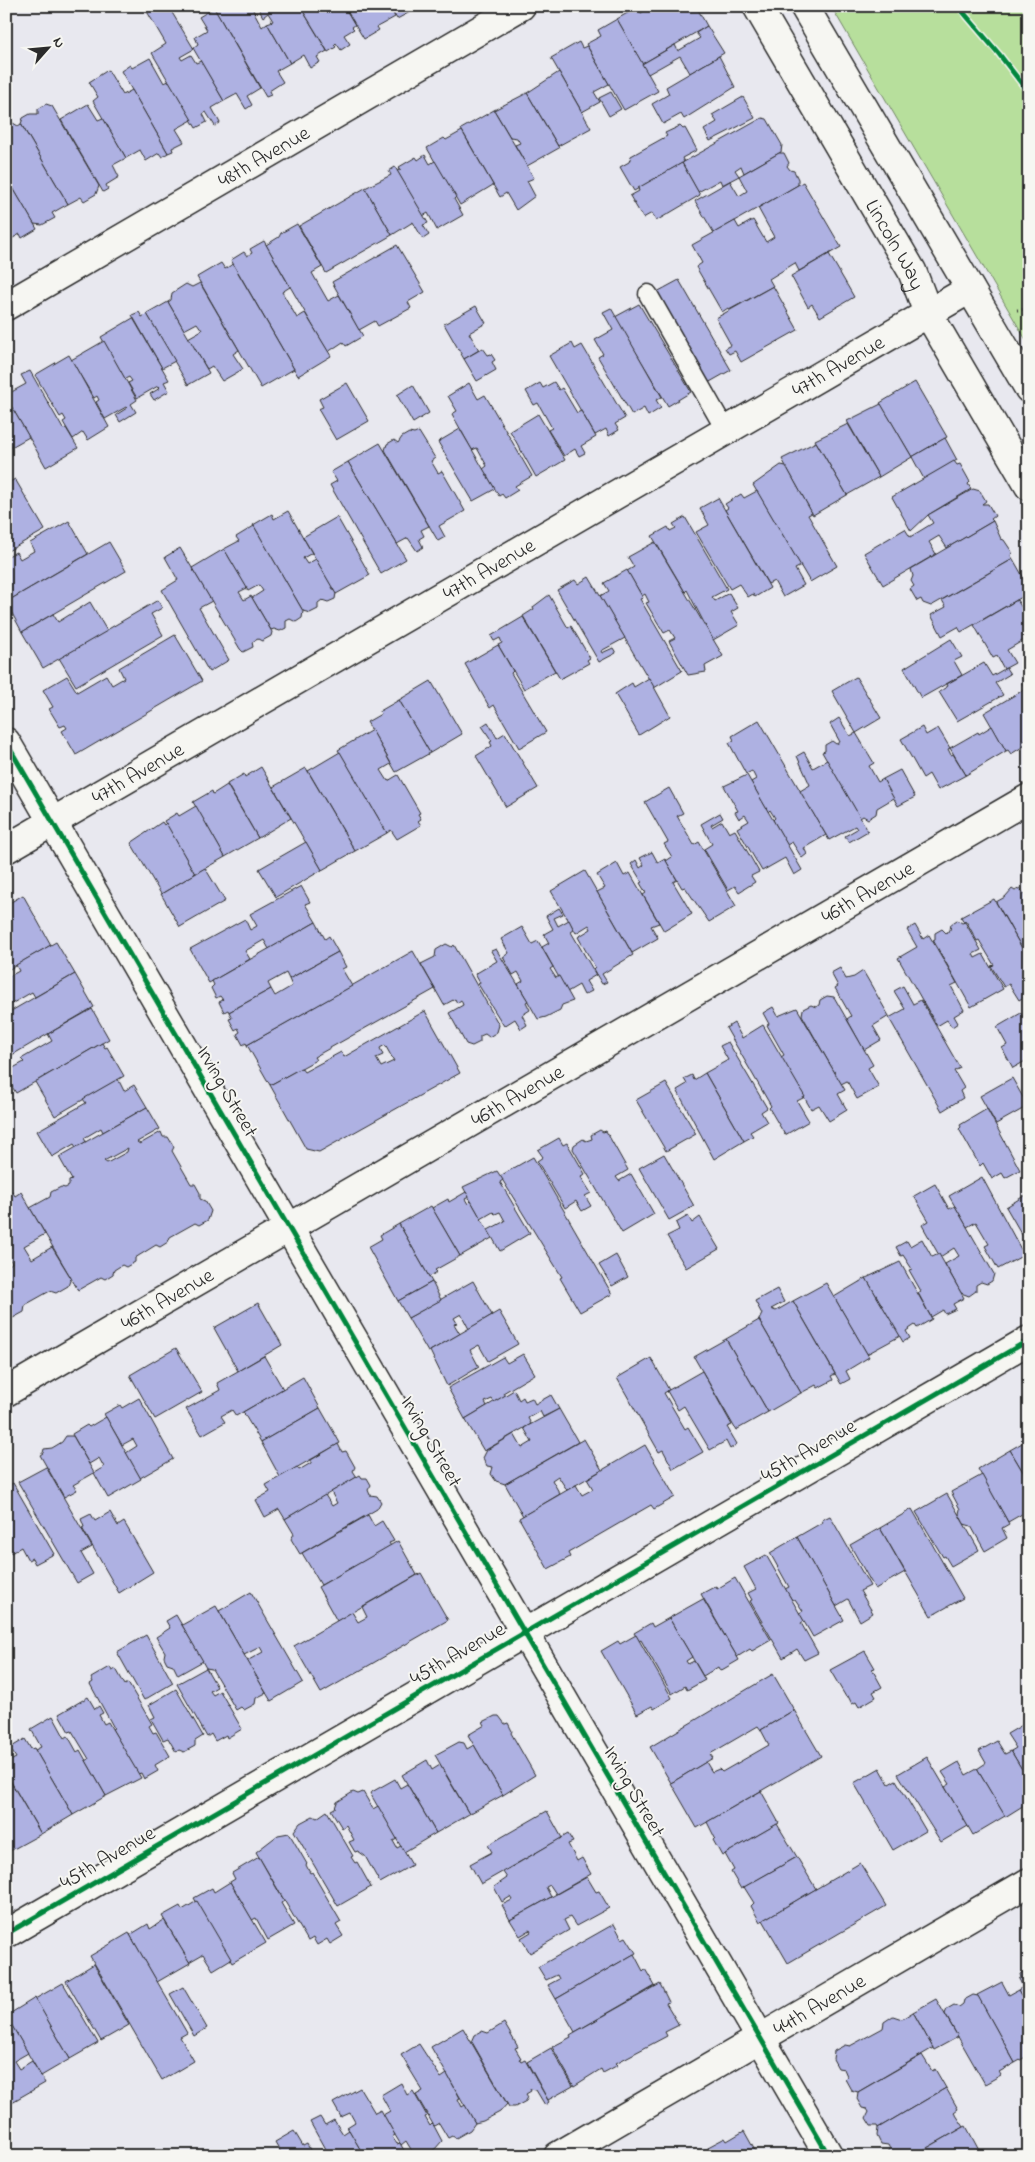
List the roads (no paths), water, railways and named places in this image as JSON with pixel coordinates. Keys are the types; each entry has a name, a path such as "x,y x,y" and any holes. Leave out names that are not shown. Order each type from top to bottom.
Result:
{"street":[{"name":"48th Avenue","path":"6,306 521,6"},
{"name":"Lincoln Way","path":"757,6 912,271 928,313 1029,486"},
{"name":"Lincoln Way","path":"804,6 1029,390"},
{"name":"47th Avenue","path":"6,849 970,289"},
{"name":"Irving Street","path":"6,742 829,2156"},
{"name":"46th Avenue","path":"6,1392 1029,798"},
{"name":"45th Avenue","path":"6,1934 1029,1340"},
{"name":"44th Avenue","path":"558,2156 1029,1882"}],"lane":[{"path":"648,294 726,431"}]}
